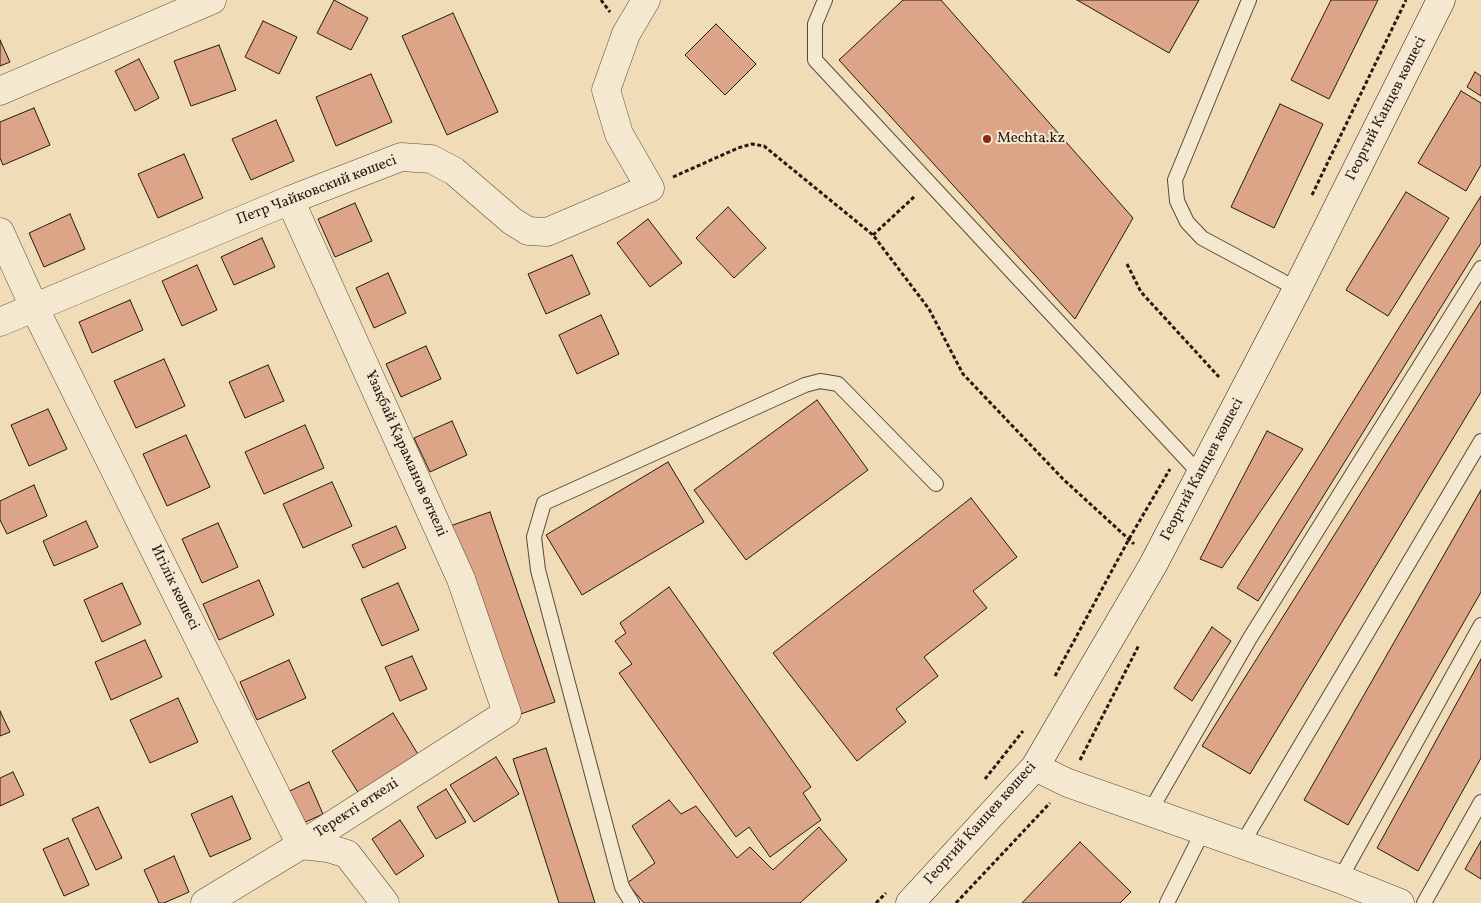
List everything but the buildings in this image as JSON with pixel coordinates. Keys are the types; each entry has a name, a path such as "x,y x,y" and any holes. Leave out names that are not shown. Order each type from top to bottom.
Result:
{"street":[{"path":"0,91 212,0"},
{"path":"646,0 626,34 606,90 619,134 650,188"},
{"name":"Георгий Канцев көшесі","path":"899,896 1035,767 1153,565 1201,475 1297,289 1441,0"},
{"name":"Петр Чайковский көшесі","path":"0,322 290,200 402,157 431,160 454,171 512,221 528,231 547,232 650,188"},
{"name":"Ұзақбай Қараманов өткелі","path":"290,200 461,578 507,713"},
{"name":"Игілік көшесі","path":"0,232 34,307 300,845"},
{"name":"Теректі өткелі","path":"205,903 507,713"},
{"path":"1035,767 1068,784 1340,879 1400,903"},
{"path":"300,845 328,848 347,854 385,903"}],"lane":[{"path":"825,0 815,24 815,60 1201,475"},
{"path":"1250,0 1175,180 1177,202 1187,222 1202,238 1297,289"},
{"path":"1149,813 1250,638 1481,268"},
{"path":"632,903 622,887 538,570 534,537 544,503 805,385 820,381 838,384 936,484"},
{"path":"1242,844 1481,441"},
{"path":"1340,879 1481,625"},
{"path":"1424,903 1481,802"},
{"path":"1167,903 1203,831"}],"path":[{"path":"1311,196 1406,0"},
{"path":"650,188 738,148 752,144 764,146 872,234 929,309 963,374 1063,479 1129,539 1153,565"},
{"path":"872,234 929,184"},
{"path":"1127,264 1140,292 1219,377"},
{"path":"1215,386 1224,369"},
{"path":"1054,678 1129,539 1180,452"},
{"path":"982,783 1024,730"},
{"path":"876,903 899,896"}],"place":[{"name":"Mechta.kz","path":"987,139"}]}
